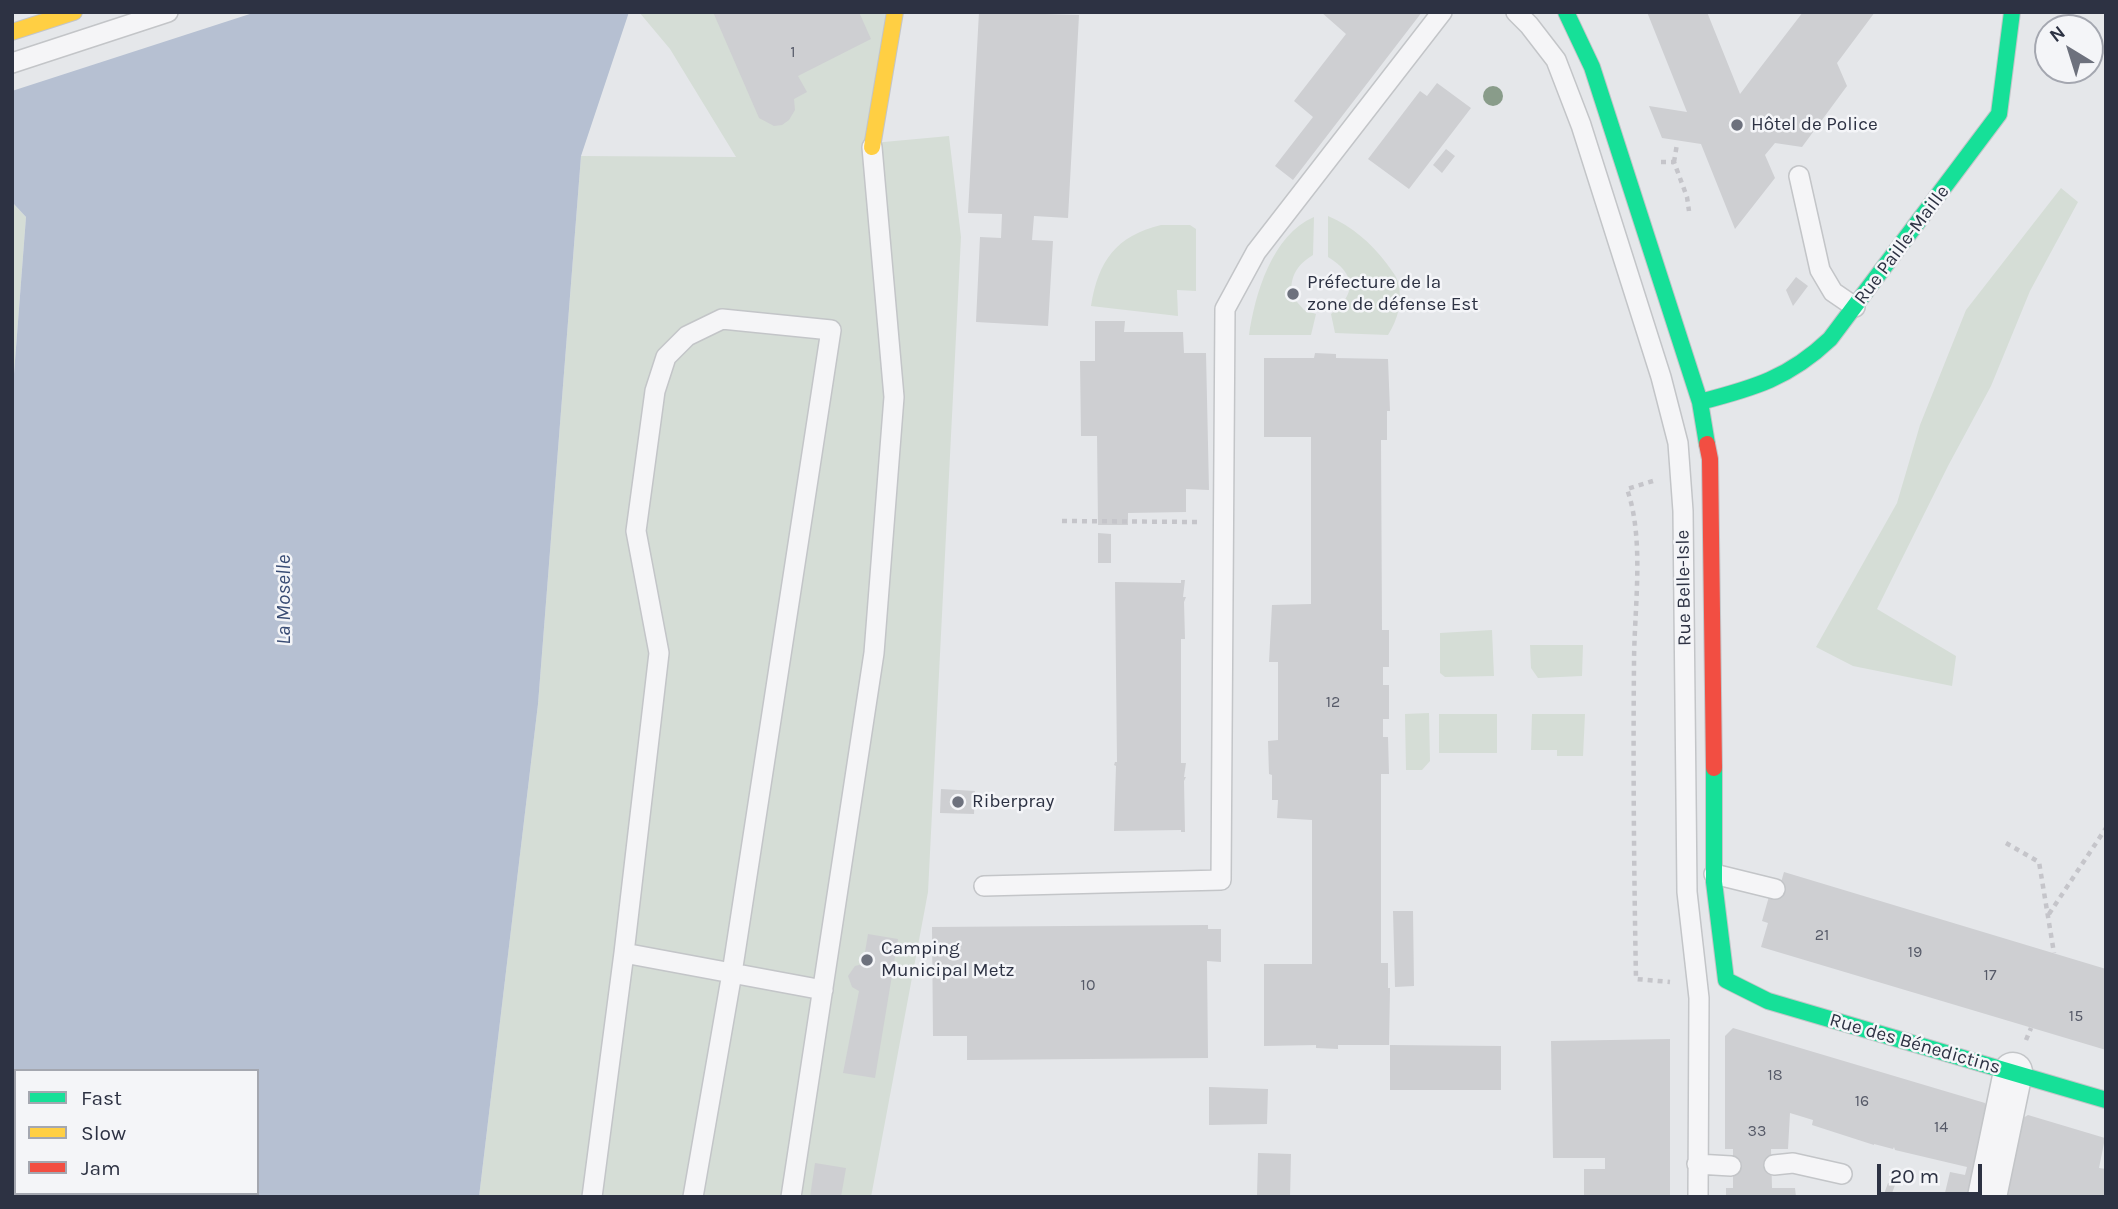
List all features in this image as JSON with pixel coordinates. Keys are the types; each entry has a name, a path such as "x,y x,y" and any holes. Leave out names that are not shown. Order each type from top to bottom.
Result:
{"street":[{"path":"12,32 74,12"},
{"path":"872,147 895,12"},
{"name":"Rue Belle-Isle","path":"1566,12 1592,67 1700,402 1710,459 1714,874 1726,980"},
{"name":"Rue Paille-Maille","path":"1700,402 1755,388 1808,360 1830,339 1999,114 2012,12"},
{"name":"Rue des Bénedictins","path":"1726,980 1768,1001 2106,1100"},
{"path":"1987,1197 2012,1072"}],"lane":[{"path":"12,63 168,12"},
{"path":"984,886 1221,880 1225,309 1256,253 1442,12"},
{"name":"Rue Belle-Isle","path":"1516,12 1530,25 1556,60 1581,125 1672,415 1678,443 1683,511 1687,892 1699,998 1698,1197"},
{"path":"791,1197 874,653 894,397 872,147"},
{"path":"1799,176 1820,270 1833,292 1855,307"},
{"path":"592,1197 659,653 636,531 655,391 666,357 687,336 722,319 831,330 732,973 693,1197"},
{"path":"1672,415 1700,402"},
{"path":"1714,874 1775,889"},
{"path":"624,953 823,990"},
{"path":"1774,1165 1793,1163 1842,1174"},
{"path":"1697,1164 1731,1166"}],"path":[{"path":"1677,144 1674,162 1687,197 1689,211"},
{"path":"1648,162 1674,162"},
{"path":"1653,481 1628,489 1634,509 1636,553 1633,717 1636,979 1676,982"},
{"path":"1062,522 1222,522"},
{"path":"2049,914 2106,828"},
{"path":"2006,843 2039,862 2054,953"}],"shaded area":[{"path":"639,12 895,12 873,143 949,136 961,237 928,892 871,1197 479,1197 538,704 581,156 736,157 670,49"},
{"path":"2061,188 2078,202 2030,291 1991,386 1877,609 1956,656 1952,686 1853,666 1816,647 1897,503 1920,425 1966,310"},
{"path":"12,202 26,217 12,400"},
{"path":"1328,216 1353,230 1367,242 1396,277 1400,303 1388,335 1335,333 1331,314 1345,299 1350,284 1344,270 1328,257"},
{"path":"1314,217 1313,255 1302,263 1296,272 1291,295 1304,310 1316,314 1311,335 1249,335 1261,284 1268,267 1287,237"},
{"path":"1161,225 1190,225 1196,229 1196,291 1177,290 1178,316 1091,306 1104,263 1112,253 1132,236"},
{"path":"1492,630 1494,676 1445,677 1440,673 1440,633"},
{"path":"1530,645 1583,645 1582,676 1538,678 1531,668"},
{"path":"1429,713 1430,761 1422,770 1406,770 1405,714"},
{"path":"1439,714 1497,714 1497,753 1439,753"},
{"path":"1532,714 1585,714 1583,756 1557,756 1557,750 1531,750"}],"water":[{"name":"La Moselle","path":"12,12 629,12 581,156 538,704 479,1197 12,1197 12,400 26,217 12,202"}],"pier":[{"path":"12,12 256,12 12,91"}],"building":[{"path":"713,12 859,12 871,39 798,76 807,92 794,99 795,110 789,120 774,126 759,118"},
{"path":"979,12 1079,15 1068,218 1034,216 1032,240 1053,241 1048,326 976,322 980,237 1001,238 1002,214 968,213"},
{"path":"1321,12 1422,12 1293,180 1275,166 1313,117 1294,101 1346,34"},
{"name":"Hôtel de Police","path":"1647,12 1707,12 1740,94 1803,12 1875,12 1837,63 1847,86 1802,147 1775,143 1765,155 1775,178 1735,229 1701,144 1662,138 1649,106 1687,112"},
{"path":"1437,83 1471,108 1409,189 1368,159 1420,91 1427,96"},
{"path":"1446,149 1455,156 1442,173 1433,165"},
{"path":"1796,277 1808,286 1793,306 1786,290"},
{"path":"1095,321 1125,321 1124,332 1183,332 1184,353 1206,353 1209,490 1186,489 1186,512 1128,513 1128,525 1098,525 1097,436 1081,436 1080,361 1095,361"},
{"path":"1315,353 1336,354 1336,358 1388,359 1390,411 1387,411 1387,440 1381,440 1382,630 1389,630 1389,667 1383,667 1383,685 1389,685 1389,719 1383,719 1383,737 1388,737 1389,774 1381,774 1381,963 1388,963 1389,1045 1338,1045 1338,1049 1316,1048 1316,1045 1264,1046 1264,964 1312,964 1312,820 1277,818 1278,800 1272,800 1268,741 1278,740 1278,662 1269,662 1272,605 1311,604 1311,437 1264,437 1264,358 1314,358"},
{"path":"1098,533 1111,534 1111,563 1098,563"},
{"path":"1181,580 1185,580 1183,597 1186,597 1185,639 1181,639 1181,763 1186,763 1185,832 1114,831 1114,765 1117,762 1115,582 1181,583"},
{"name":"Riberpray","path":"941,789 975,791 974,814 940,813"},
{"path":"1784,872 2106,969 2106,1050 1761,947 1768,923 1762,921 1770,893 1777,896"},
{"path":"1393,911 1413,911 1414,986 1395,987"},
{"path":"1208,925 1208,929 1221,929 1221,962 1207,961 1208,1058 967,1060 967,1036 933,1036 932,927"},
{"path":"868,934 898,939 875,1078 843,1073 859,991 852,987 848,976 855,966 863,964"},
{"path":"1733,1028 1985,1103 1987,1107 1967,1197 1944,1197 1950,1172 1965,1175 1967,1167 1895,1150 1894,1147 1874,1145 1812,1125 1813,1120 1790,1113 1788,1149 1771,1149 1772,1188 1795,1188 1796,1197 1726,1197 1726,1188 1733,1188 1733,1149 1725,1149 1725,1036"},
{"path":"1670,1039 1670,1197 1584,1197 1584,1169 1605,1169 1605,1158 1553,1158 1551,1041"},
{"path":"1390,1045 1501,1046 1501,1090 1390,1090"},
{"path":"1209,1087 1268,1089 1267,1124 1209,1125"},
{"path":"2028,1115 2105,1138 2099,1168 2106,1169 2106,1197 2007,1197 2023,1118"},
{"path":"1258,1153 1291,1154 1290,1197 1257,1197"},
{"path":"815,1163 846,1168 841,1197 810,1197"},
{"path":"1888,1183 1895,1185 1891,1196 1884,1194"}],"traffic: fast":[{"path":"1566,12 1592,67 1700,402 1707,444"},
{"path":"1700,402 1770,380 1800,363 1830,339 1999,114 2012,12"},
{"path":"1714,768 1714,882 1726,980 1768,1001 2106,1100"}],"traffic: slow":[{"path":"12,32 74,12"},
{"path":"872,147 895,12"}],"traffic: jam":[{"path":"1707,444 1710,459 1714,768"}],"place":[{"name":"Hôtel de Police","path":"1737,125"},
{"name":"Préfecture de la zone de défense Est","path":"1293,294"},
{"name":"Riberpray","path":"958,802"},
{"name":"Camping Municipal Metz","path":"867,960"}]}
